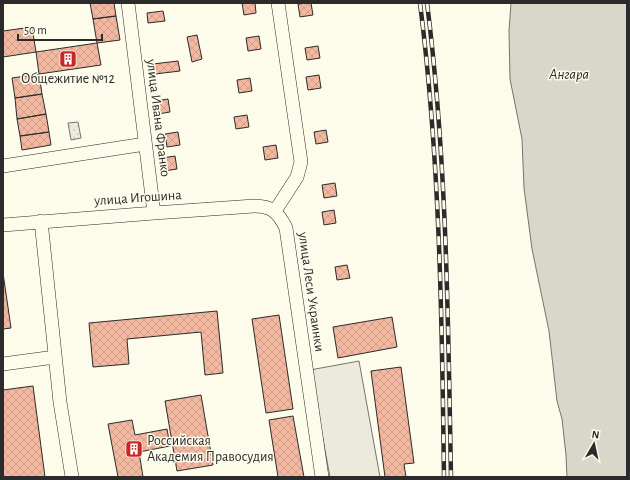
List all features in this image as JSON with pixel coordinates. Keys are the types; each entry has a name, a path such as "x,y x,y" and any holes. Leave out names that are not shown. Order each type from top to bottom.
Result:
{"street":[{"name":"улица Ивана Франко","path":"128,3 154,212"},
{"path":"275,211 297,177 301,162 278,3"},
{"path":"3,166 145,144"},
{"name":"улица Игошина","path":"3,225 154,212 265,206 275,211"},
{"name":"улица Леси Украинки","path":"275,211 281,218 286,228 322,477"},
{"path":"41,221 60,402 72,477"},
{"path":"3,364 55,357"}],"shaded area":[{"path":"78,122 81,138 71,140 68,123"},
{"path":"359,361 380,477 330,477 310,370"}],"water":[{"name":"Ангара","path":"511,3 627,3 627,477 567,477 562,419 557,401 549,331 532,249 524,188 522,139 510,79 509,31"}],"building":[{"path":"90,3 114,3 116,16 93,19"},
{"path":"242,3 255,3 256,13 244,15"},
{"path":"311,3 313,15 300,17 298,4"},
{"path":"163,11 165,21 148,23 147,13"},
{"name":"Общежитие №12","path":"116,16 120,40 97,43 93,19"},
{"name":"Общежитие №12","path":"32,27 36,52 3,57 3,31"},
{"path":"197,35 202,59 192,62 187,37"},
{"path":"259,36 261,49 248,51 246,38"},
{"name":"Общежитие №12","path":"97,43 101,65 39,74 36,52"},
{"path":"318,46 320,58 307,60 305,48"},
{"path":"178,61 180,71 155,74 153,64"},
{"name":"Общежитие №12","path":"39,74 42,94 15,98 12,78"},
{"path":"319,75 321,88 308,90 306,77"},
{"path":"250,78 252,91 239,93 237,80"},
{"name":"Общежитие №12","path":"42,94 46,114 17,119 15,98"},
{"path":"168,99 170,112 158,114 156,101"},
{"name":"Общежитие №12","path":"46,114 49,132 20,136 17,119"},
{"path":"247,115 249,127 236,129 234,117"},
{"path":"326,130 328,142 316,144 314,132"},
{"path":"49,132 51,145 22,150 20,136"},
{"path":"178,132 180,145 167,147 165,134"},
{"path":"276,145 278,158 265,160 263,147"},
{"path":"175,156 177,169 164,171 162,158"},
{"path":"335,183 337,196 324,198 322,185"},
{"path":"334,210 336,223 324,225 322,212"},
{"path":"347,265 350,278 337,280 335,267"},
{"path":"3,273 11,328 3,329"},
{"path":"217,311 223,373 205,375 201,332 127,339 129,364 93,367 89,323"},
{"path":"279,315 293,409 266,413 252,319"},
{"path":"392,317 397,347 338,358 333,327"},
{"path":"401,367 414,463 404,464 406,477 385,477 371,371"},
{"path":"33,386 45,477 3,477 3,390"},
{"path":"201,395 213,465 177,471 165,401"},
{"path":"293,416 304,477 278,477 269,420"},
{"name":"Российская Академия Правосудия","path":"132,420 135,435 167,429 170,446 139,452 143,477 118,477 108,424"}],"railway":[{"path":"420,3 427,62 436,180 441,299 444,477"},
{"path":"427,3 434,62 443,180 451,477"}],"place":[{"name":"Общежитие №12","path":"68,59"},
{"name":"Российская Академия Правосудия","path":"134,449"}]}
